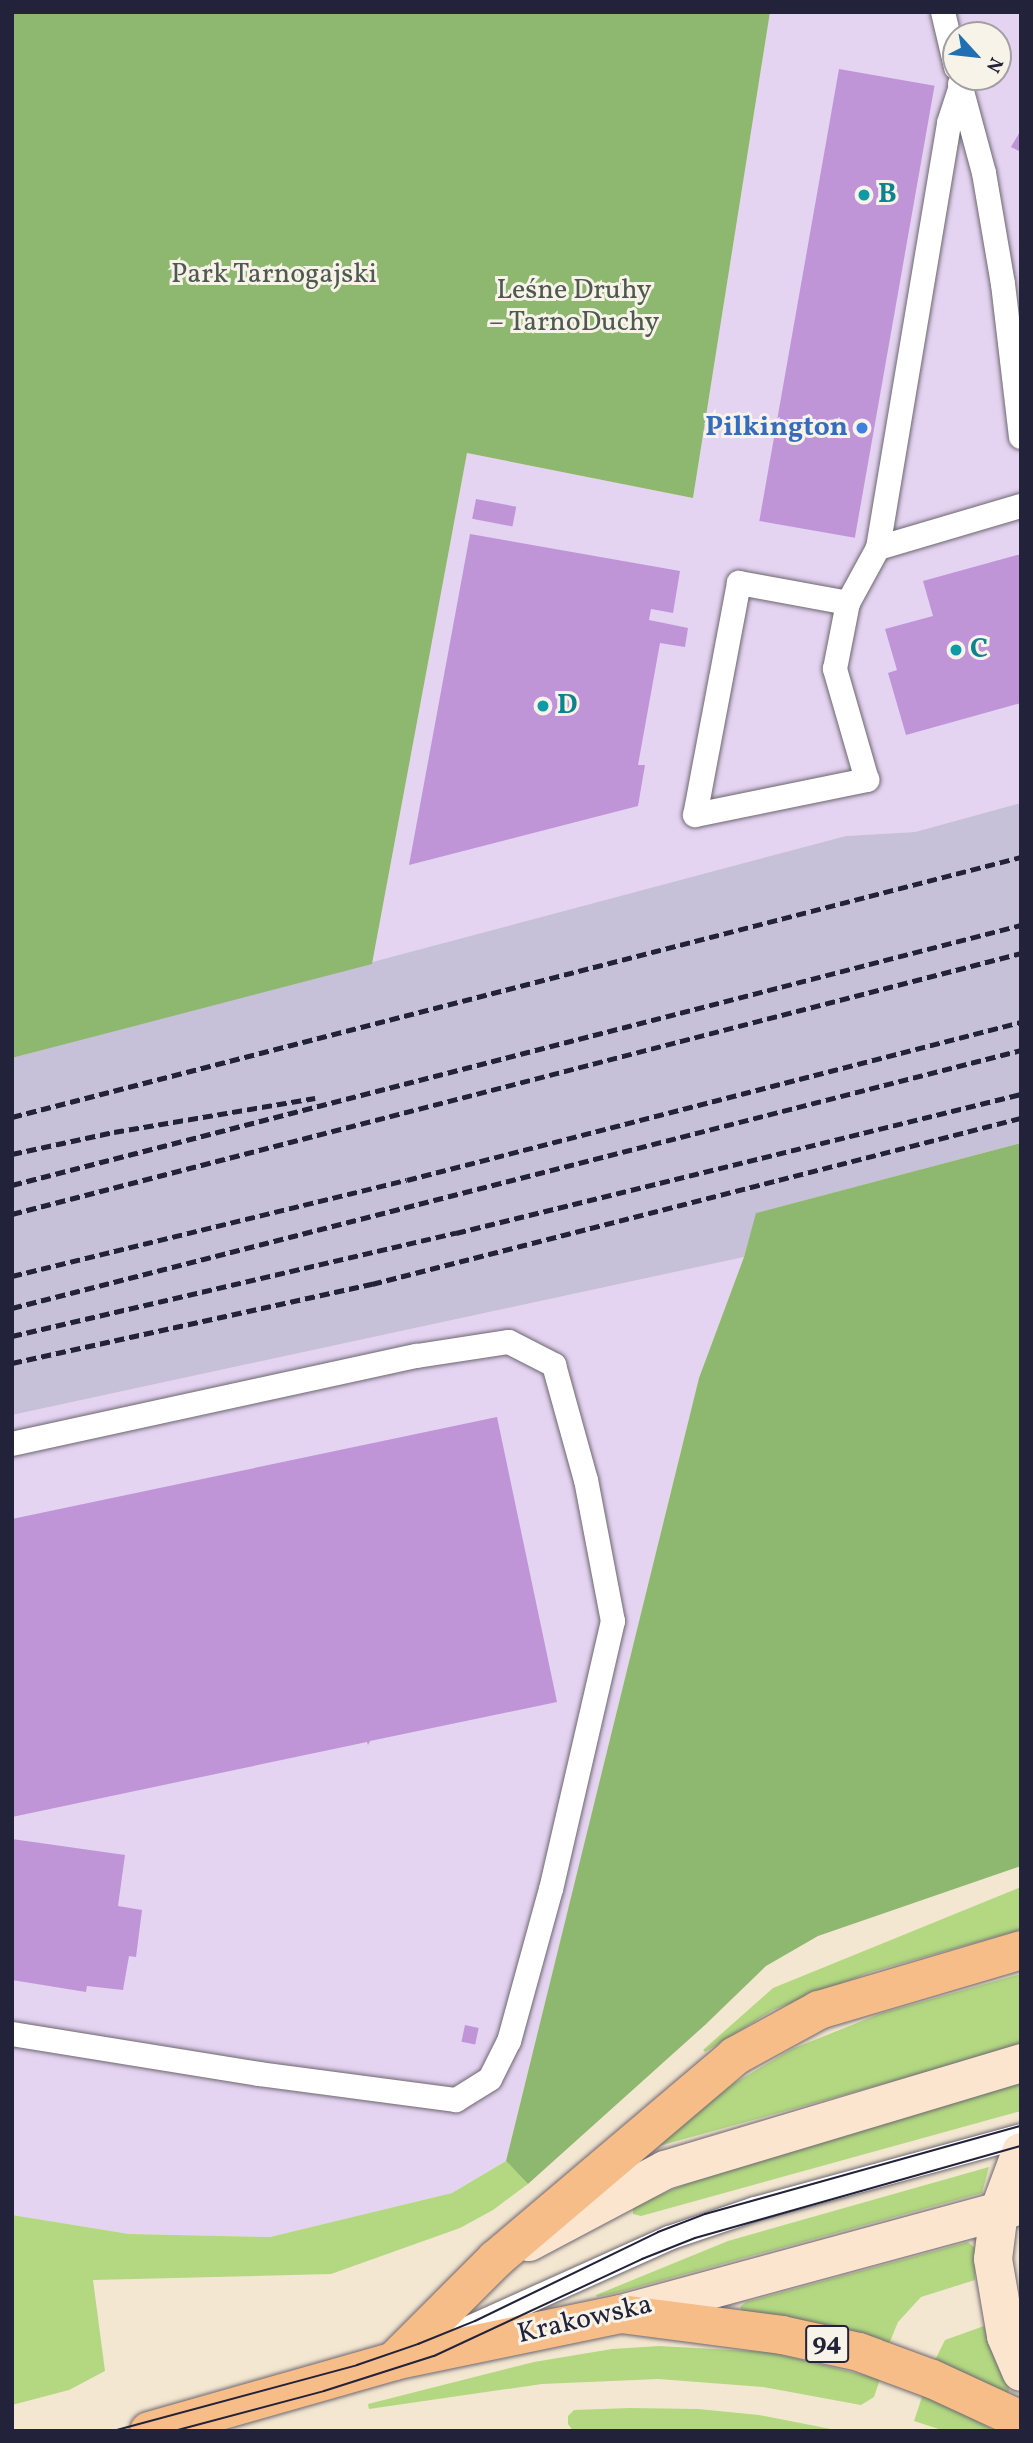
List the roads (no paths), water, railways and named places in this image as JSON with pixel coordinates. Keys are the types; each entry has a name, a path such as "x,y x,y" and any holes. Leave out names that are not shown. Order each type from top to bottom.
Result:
{"main road":[{"name":"94","path":"394,2361 496,2259 735,2056 819,2010 1021,1950"},
{"path":"496,2259 665,2170 1021,2063"},
{"path":"1021,2152 1010,2208 993,2259 1006,2336 1021,2372"},
{"name":"Krakowska","path":"149,2431 394,2361 621,2314 1010,2208"},
{"name":"94","path":"621,2314 782,2335 859,2352 932,2378 1021,2420"}],"lane":[{"path":"848,603 739,583 695,815 867,780 835,669 848,603 878,548 955,91"},
{"path":"962,91 984,173 1003,284 1021,437"},
{"path":"878,548 1021,506"},
{"path":"12,1444 417,1356 509,1342 554,1365 586,1480 613,1621 551,1889 509,2041 490,2079 456,2100 259,2074 12,2034"},
{"path":"394,2361 669,2238 755,2208 1021,2136"}],"tram line":[{"path":"113,2431 357,2365 418,2344 475,2321 658,2232 705,2214 1021,2126"},
{"path":"174,2431 324,2391 434,2356 642,2259 695,2238 1021,2146"}],"railway":[{"path":"12,1117 1021,857"},
{"path":"12,1185 1021,925"},
{"path":"12,1214 1021,953"},
{"path":"12,1276 407,1180 1021,1022"},
{"path":"12,1308 1021,1050"},
{"path":"12,1336 456,1233 1021,1094"},
{"path":"12,1154 114,1132 315,1098"},
{"path":"12,1363 372,1284 1021,1118"}],"place":[{"name":"B","path":"864,195"},
{"name":"Pilkington","path":"862,428"},
{"name":"C","path":"956,650"},
{"name":"D","path":"543,706"}],"park label":[{"name":"Park Tarnogajski","path":"274,275"},
{"name":"Leśne Druhy – TarnoDuchy","path":"574,307"}]}
